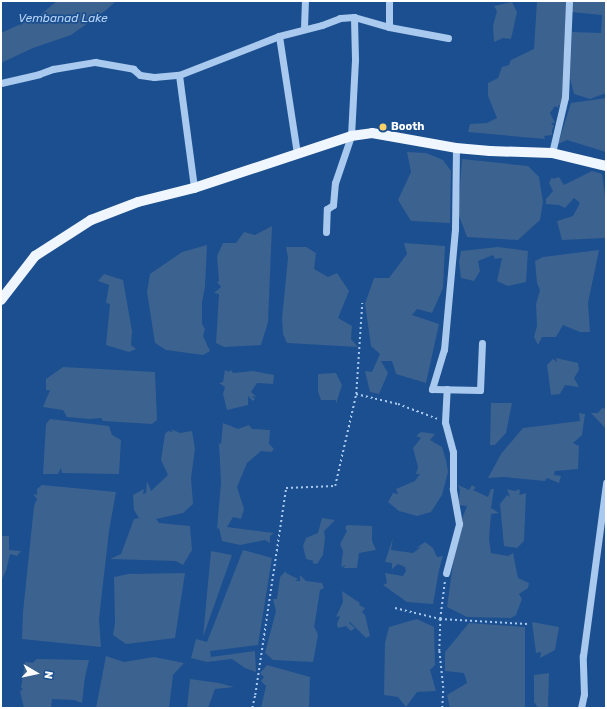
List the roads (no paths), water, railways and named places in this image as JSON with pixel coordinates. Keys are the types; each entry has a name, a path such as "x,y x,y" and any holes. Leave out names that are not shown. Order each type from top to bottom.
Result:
{"main road":[{"path":"1,300 35,256 91,220 138,202 194,188 351,136 372,133 456,148 490,151 552,153 606,166"}],"street":[{"path":"304,28 305,1"},
{"path":"390,1 390,27"},
{"path":"552,153 565,98 569,1"},
{"path":"326,232 327,209 333,204 335,183 351,136 355,60 354,17"},
{"path":"1,83 39,74 53,68 95,62 133,69 140,75 179,75 278,36 304,28 322,25 340,18 354,17 390,27 448,38"},
{"path":"278,36 297,154"},
{"path":"179,75 194,188"},
{"path":"456,148 455,237 444,349 432,390 480,390 482,344"},
{"path":"446,574 459,524 453,489 453,452 445,422 447,389"},
{"path":"581,708 584,694 583,656 606,483"}],"water":[{"name":"Vembanad Lake","path":"57,1 116,1 105,11 71,35 33,48 1,63 1,33 40,15"},
{"path":"537,1 566,1 562,106 558,105 559,108 555,106 550,113 555,123 551,123 554,126 552,135 544,136 545,139 468,132 470,124 487,123 497,118 488,96 488,83 498,78 502,67 509,65 511,60 534,49"},
{"path":"571,1 606,1 606,93 590,99 574,94 570,78 572,32 601,33 602,15 571,12"},
{"path":"512,2 517,12 511,39 503,38 494,42 493,26 497,11 494,6"},
{"path":"606,98 606,152 567,140 558,144 571,103"},
{"path":"407,152 426,153 443,160 451,171 450,223 411,221 398,200 411,172"},
{"path":"462,159 528,166 539,177 543,202 540,220 518,240 467,237 458,213"},
{"path":"592,171 602,174 606,204 606,238 562,240 557,221 573,216 580,203 574,198 565,208 559,205 546,204 546,199 553,191 549,183 552,177 553,179 559,177 564,185"},
{"path":"272,226 268,322 261,345 224,347 216,343 219,294 214,293 221,287 217,282 219,281 217,256 223,243 236,243 244,232 255,235"},
{"path":"404,243 445,246 443,288 432,313 417,309 412,315 439,324 426,383 396,374 392,361 381,361 388,373 379,394 370,392 365,371 372,372 380,354 371,346 365,304 374,278 389,278 407,254"},
{"path":"207,245 205,287 202,302 202,324 205,329 203,336 210,351 203,355 166,350 155,343 147,292 150,274 182,252"},
{"path":"286,247 306,247 316,253 314,269 328,277 337,273 349,291 338,318 352,326 351,339 358,347 287,343 283,334 282,318 288,258"},
{"path":"498,247 528,251 526,282 508,286 497,281 502,258 493,259 495,258 493,255 478,261 480,271 474,281 461,278 459,262 461,251"},
{"path":"599,250 588,303 590,332 580,332 563,325 556,337 542,337 538,345 534,337 537,326 536,304 540,290 537,283 535,261 543,257"},
{"path":"104,274 123,280 132,331 131,345 136,349 129,352 106,345 110,304 106,303 109,285 98,281"},
{"path":"556,358 578,363 579,370 574,378 579,387 565,385 560,394 551,395 547,365 553,359 557,362"},
{"path":"63,367 155,372 157,420 152,424 103,421 101,418 89,419 67,417 63,410 43,407 50,390 46,390 46,379"},
{"path":"225,370 229,372 231,370 233,373 253,371 274,375 273,384 257,383 251,392 257,397 252,396 255,399 253,401 248,396 248,405 227,410 223,394 225,387 219,383 223,382"},
{"path":"336,373 342,385 336,404 336,400 321,400 318,392 318,374"},
{"path":"491,403 512,403 506,433 495,445 490,445"},
{"path":"602,408 606,409 606,429 591,413 598,413"},
{"path":"579,413 585,414 582,435 573,443 579,446 578,469 555,471 554,475 561,476 559,483 547,478 545,481 504,477 488,478 501,454 523,428 580,421"},
{"path":"50,419 109,426 112,435 121,440 119,474 62,473 61,468 58,474 43,474 46,424"},
{"path":"223,423 238,429 249,425 252,429 270,430 269,444 274,449 271,452 261,451 247,463 237,487 244,509 241,519 233,517 227,527 274,533 270,536 270,543 265,540 240,545 222,541 219,528 217,529 221,483 219,443 221,444"},
{"path":"171,429 180,433 192,431 195,449 191,478 193,504 183,513 156,519 159,523 190,526 192,550 183,565 176,561 110,559 121,554 134,519 139,518 134,510 133,495 144,489 143,494 146,493 147,481 151,491 168,475 161,460 165,434 168,431 173,432"},
{"path":"421,432 435,434 430,440 442,447 448,472 442,495 431,512 417,516 399,511 388,502 393,493 398,494 396,489 415,481 420,474 416,474 418,467 413,448 421,438 416,436"},
{"path":"42,485 116,492 109,531 99,619 101,647 22,639 23,612 34,506 37,499 33,494 37,495 37,489"},
{"path":"458,485 469,490 472,485 476,488 473,490 488,497 491,489 494,489 491,508 499,513 491,514 489,539 491,553 508,556 513,553 518,578 529,583 528,588 519,594 522,599 516,615 511,618 467,617 447,607 455,549 458,543 462,519 467,506 458,505 460,490"},
{"path":"507,489 515,491 519,489 519,495 526,493 524,541 517,548 504,546 500,504 507,495 510,497"},
{"path":"322,518 335,520 324,531 325,538 323,555 317,564 312,563 314,561 306,559 303,546 306,538 318,533"},
{"path":"347,525 372,526 372,541 376,550 359,553 357,568 343,568 346,565 341,567 343,551 340,544 347,531 345,528"},
{"path":"1,536 9,536 9,550 21,551 17,556 10,554 6,571 1,581"},
{"path":"393,538 391,550 413,553 421,547 416,548 425,542 433,548 437,557 443,556 433,604 407,602 383,585 387,583 385,573 403,576 406,571 405,567 398,564 392,569 392,563 385,562"},
{"path":"243,550 272,558 258,645 210,651 211,657 255,651 256,672 245,668 232,659 207,662 191,658 196,639 207,642"},
{"path":"211,551 232,555 203,637"},
{"path":"286,571 286,573 298,579 295,581 300,581 300,575 306,581 322,583 324,588 320,590 314,628 318,635 313,662 273,660 265,653 276,611 273,599 277,599 280,577"},
{"path":"133,573 130,574 185,573 175,638 126,644 113,635 115,623 114,577"},
{"path":"342,591 365,608 362,612 365,615 370,636 366,638 350,622 349,623 355,628 351,631 346,626 338,628 337,624 340,616 336,617 343,602"},
{"path":"417,619 434,627 435,665 430,670 436,691 417,692 406,707 398,697 384,695 385,643 389,627"},
{"path":"532,622 559,627 555,650 540,658 541,652 536,653"},
{"path":"469,623 525,627 525,708 450,708 447,695 467,683 464,673 445,671 445,652"},
{"path":"106,656 124,662 154,657 184,663 173,675 169,708 96,708"},
{"path":"37,659 89,660 85,677 82,703 74,700 52,699 51,708 24,708 20,691 23,689 21,688 25,662 34,663 33,662"},
{"path":"267,665 310,677 309,708 261,708 266,686 261,681 264,677 260,673"},
{"path":"549,673 548,707 538,708 534,702 534,675"},
{"path":"190,679 219,683 234,687 215,689 208,708 187,708"}],"place":[{"name":"Booth","path":"383,127"}]}
